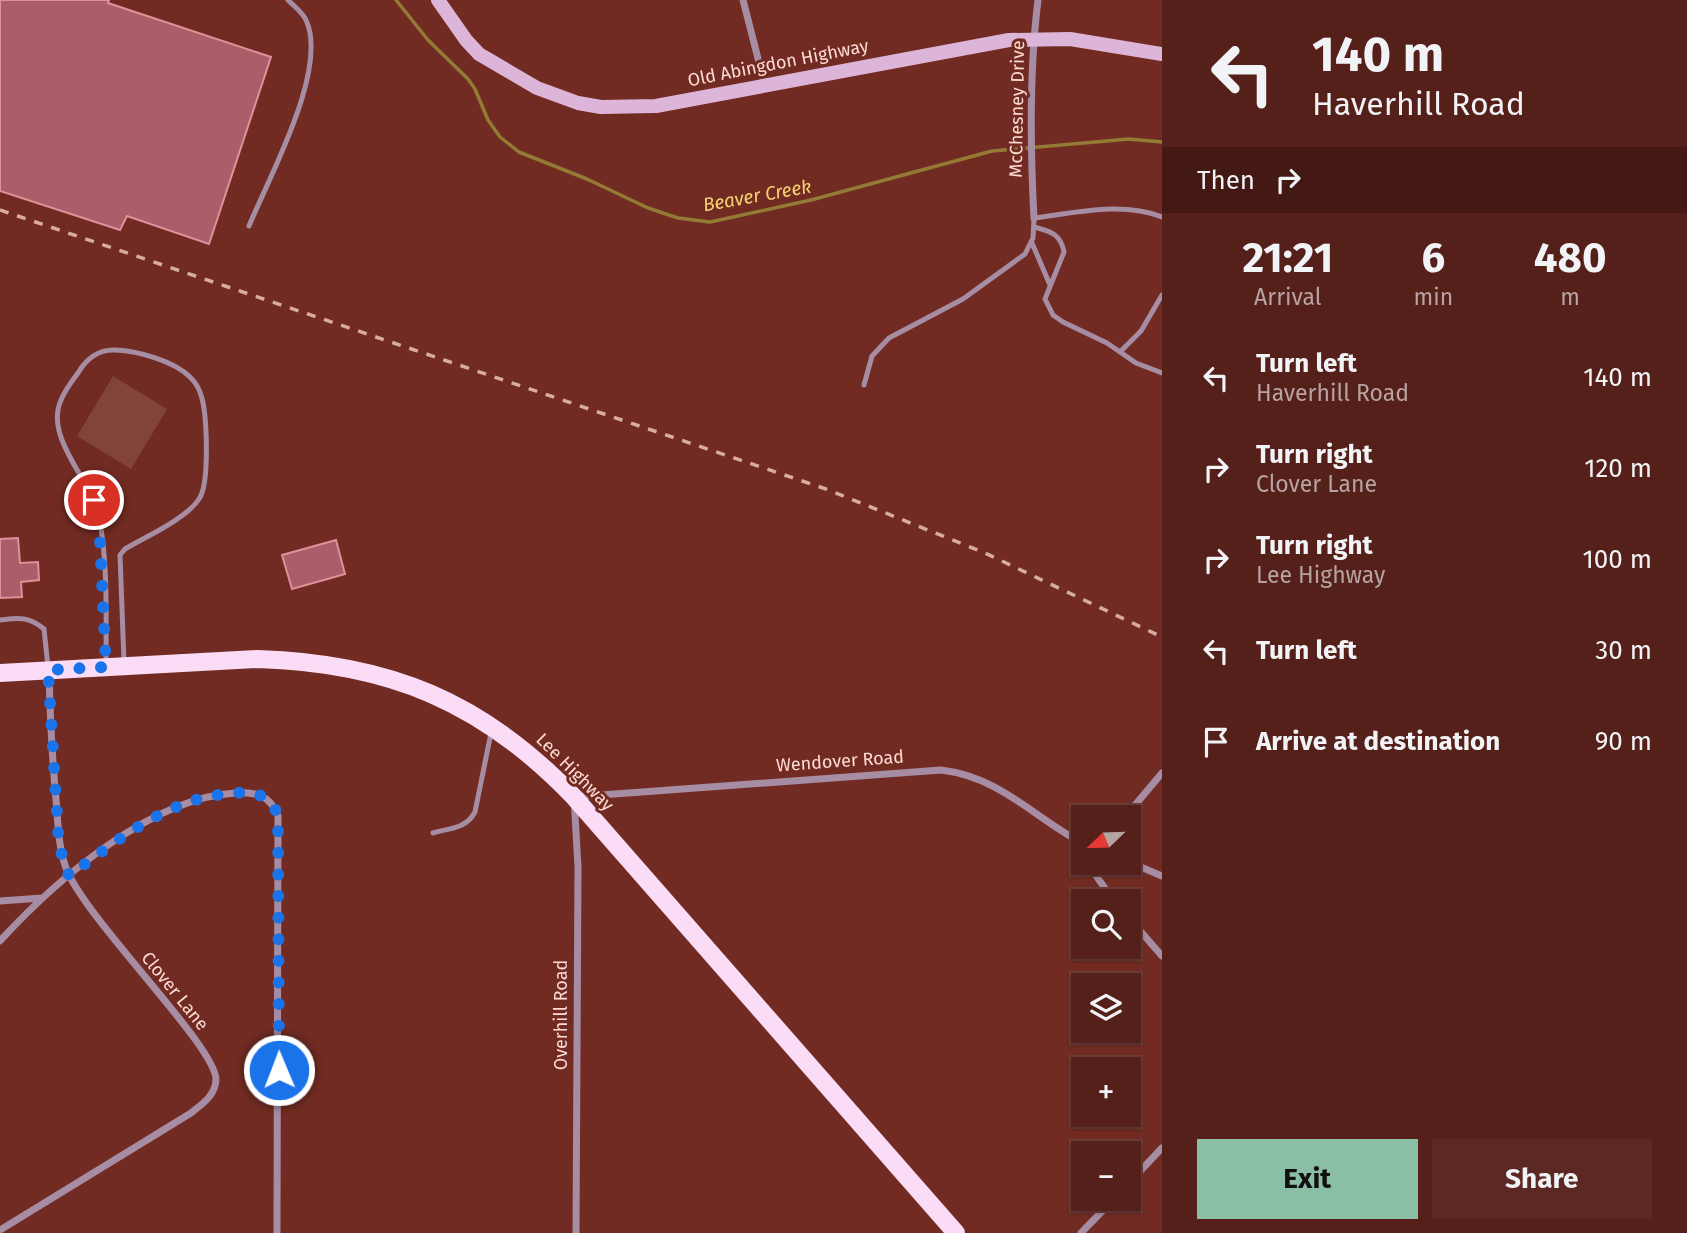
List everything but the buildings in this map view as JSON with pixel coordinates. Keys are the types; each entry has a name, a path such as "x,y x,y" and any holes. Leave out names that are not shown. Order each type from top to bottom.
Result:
{"main road":[{"name":"Lee Highway","path":"0,673 258,659 325,664 362,670 422,690 492,726 546,768 574,797 956,1233"}],"street":[{"name":"Old Abingdon Highway","path":"438,0 479,54 537,88 578,103 601,107 656,106 951,50 1033,38 1070,39 1162,54"},
{"path":"743,0 765,86"},
{"name":"McChesney Drive","path":"1034,223 1030,133 1033,38 1038,0"},
{"name":"Clover Lane","path":"0,1230 191,1113 208,1099 216,1081 215,1071 201,1048 132,965 79,895 69,876 59,846 48,670"},
{"name":"Wendover Road","path":"574,797 941,770 962,772 993,785 1071,838"},
{"path":"1135,805 1162,773"},
{"path":"0,941 69,876 131,831 183,804 220,795 252,792 263,795 275,807 278,816 280,928 277,1233"},
{"name":"Overhill Road","path":"574,797 578,867 576,1233"},
{"path":"1141,867 1162,876"},
{"path":"0,901 43,898"},
{"path":"1141,932 1162,956"},
{"path":"1141,1170 1162,1148"},
{"path":"1081,1233 1102,1211"}],"lane":[{"path":"249,226 304,97 313,44 306,18 288,0"},
{"path":"1034,223 1103,209 1149,212 1162,217"},
{"path":"864,385 872,356 889,338 962,299 1026,254 1032,243 1034,223"},
{"path":"1034,223 1054,232 1063,244 1064,252 1045,299 1053,315 1136,363 1162,373"},
{"path":"1032,243 1050,285"},
{"path":"1120,352 1141,331 1162,295"},
{"path":"113,350 128,351 184,371 195,382 203,405 205,480 199,500 190,509 120,555 115,666 99,519 86,482 60,436 57,412 61,400 85,363 103,351 113,350"},
{"path":"0,620 34,620 44,629 48,670"},
{"path":"433,834 465,825 475,812 492,726"}],"shaded area":[{"path":"113,376 167,409 131,469 77,436"}],"waterway":[{"name":"Beaver Creek","path":"396,0 428,40 468,79 488,120 500,137 519,152 587,179 648,208 678,218 710,222 811,200 992,151 1129,139 1162,142"}],"railway":[{"path":"0,210 826,489 985,553 1162,637"}],"route":[{"path":"94,500 99,519 106,604 106,667 48,670 59,846 65,866 69,876 131,831 161,814 201,798 252,792 269,800 278,816 279,1070"}]}
